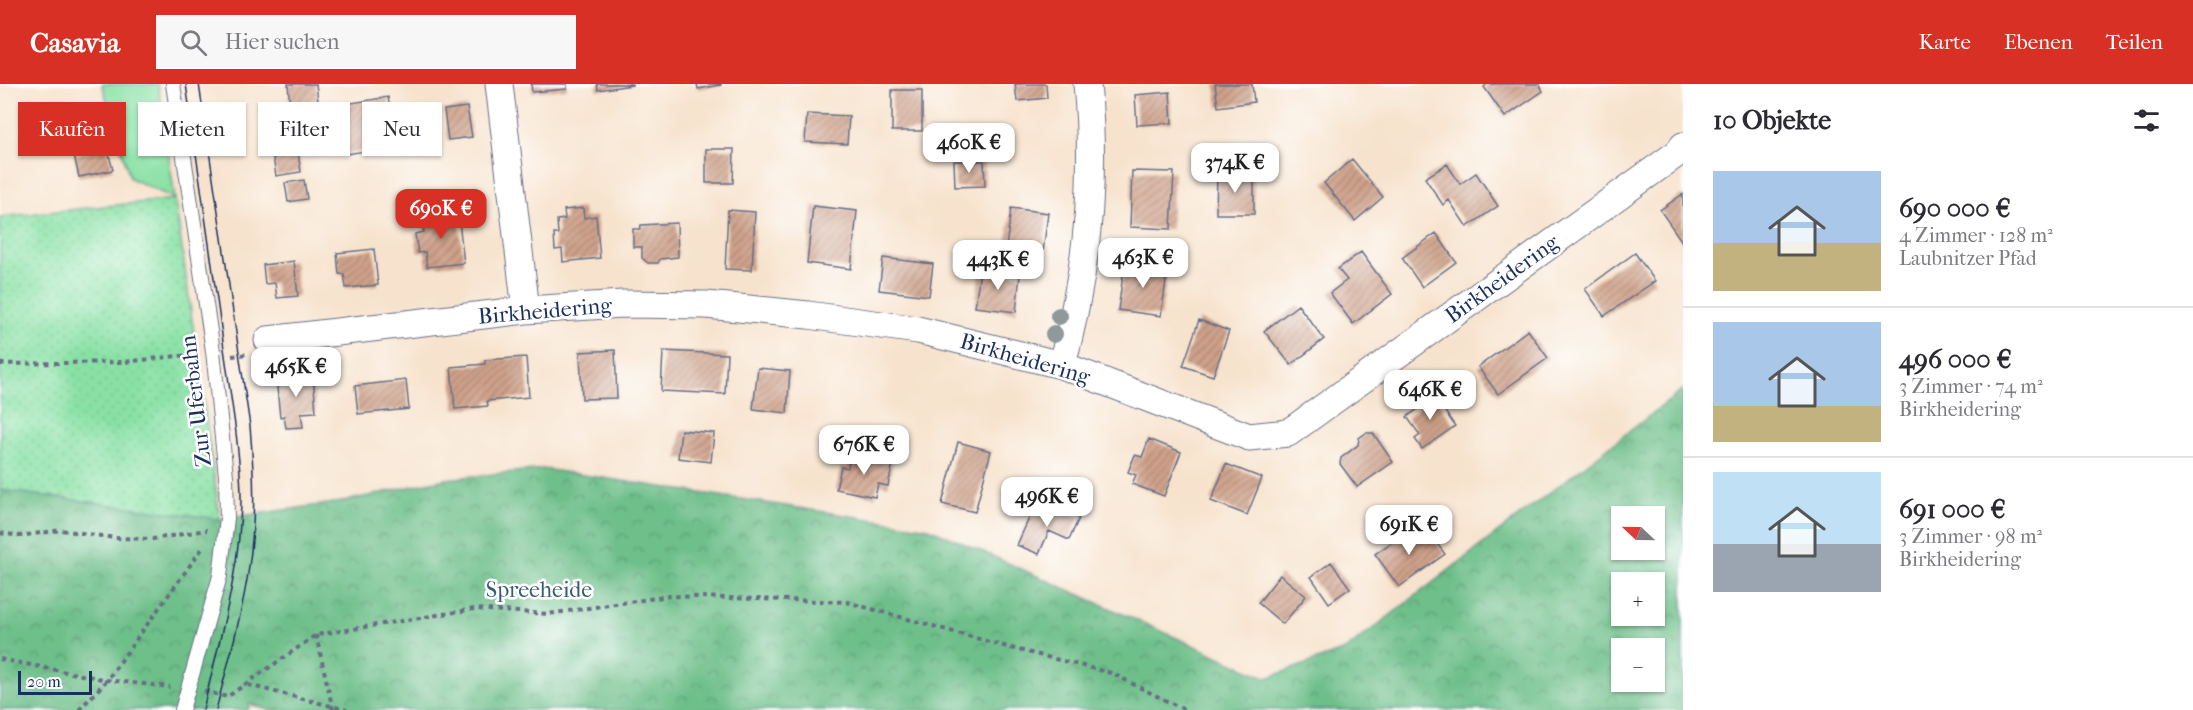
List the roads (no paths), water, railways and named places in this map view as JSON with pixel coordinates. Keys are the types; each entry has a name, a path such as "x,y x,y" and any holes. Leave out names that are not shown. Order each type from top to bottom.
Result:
{"street":[{"path":"499,84 526,310"},
{"path":"1061,365 1067,347 1087,239 1091,194 1091,124 1087,84"},
{"name":"Birkheidering","path":"268,340 526,310 623,304 684,305 799,314 918,330 1061,365 1249,437 1288,433 1679,152 1683,146"}],"lane":[{"name":"Zur Uferbahn","path":"173,84 213,351 226,476 227,518 220,576 182,710"}],"tram line":[{"path":"186,84 235,425 241,489 240,525 233,578 203,710"},
{"path":"199,84 250,426 253,479 253,532 249,567 239,621 216,710"}],"park label":[{"name":"Spreeheide","path":"539,590"}]}
